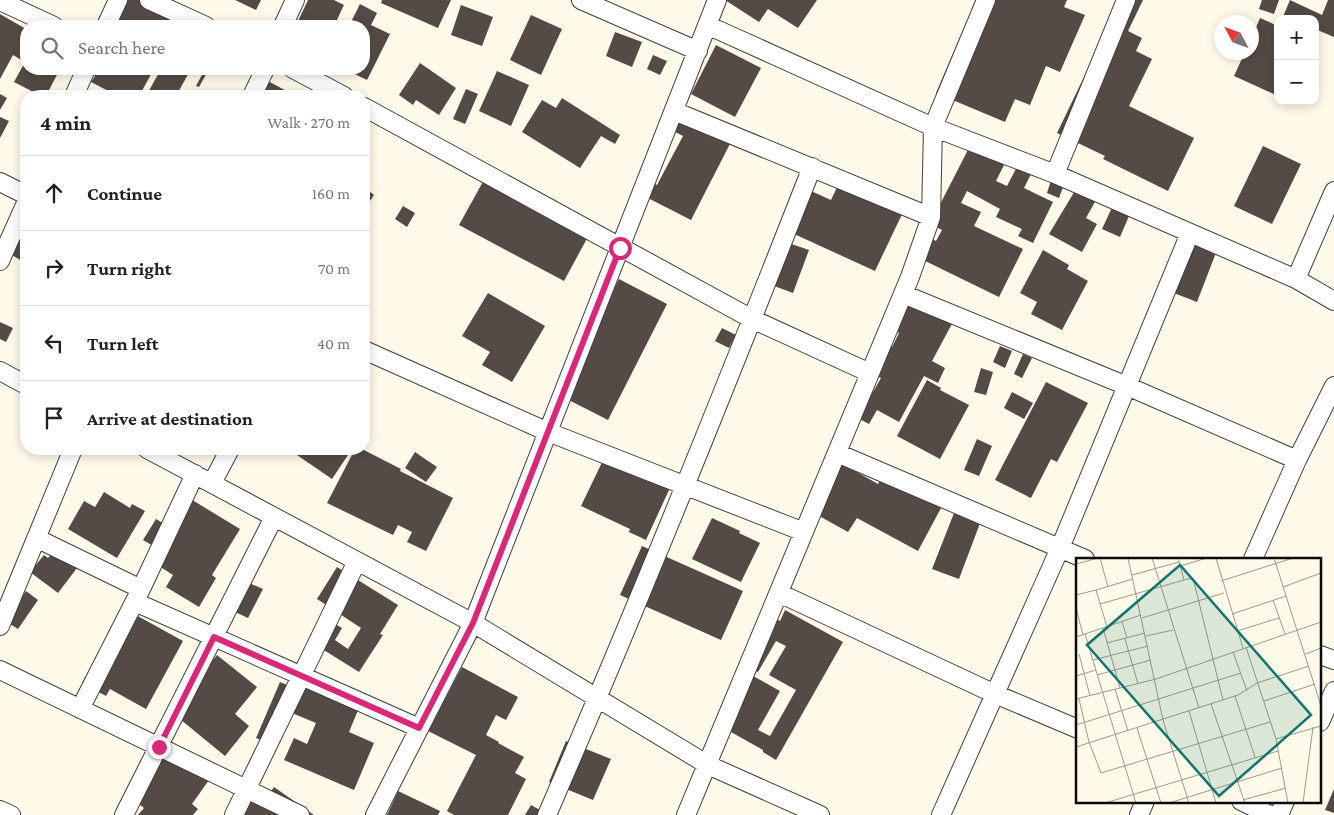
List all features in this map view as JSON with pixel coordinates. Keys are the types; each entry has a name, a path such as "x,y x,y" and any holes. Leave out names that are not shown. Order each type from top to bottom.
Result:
{"street":[{"path":"109,20 118,0"},
{"path":"149,0 193,20"},
{"path":"286,20 295,0"},
{"path":"375,815 473,623 717,0"},
{"path":"686,815 902,294 930,217 933,127 986,0"},
{"path":"1055,174 1126,0"},
{"path":"585,1 698,51"},
{"path":"7,2 42,20"},
{"path":"707,25 933,127 1055,174 1296,279 1334,301"},
{"path":"77,90 83,75"},
{"path":"255,90 262,75"},
{"path":"304,75 333,90"},
{"path":"370,110 752,319 870,373"},
{"path":"674,111 930,217"},
{"path":"547,815 598,698 812,167"},
{"path":"0,182 20,191"},
{"path":"1296,279 1334,191"},
{"path":"0,261 20,217"},
{"path":"940,815 1060,548 1190,233"},
{"path":"902,294 1127,386 1297,460"},
{"path":"370,353 548,432 804,532"},
{"path":"0,371 20,382"},
{"path":"1253,558 1297,460 1334,386"},
{"path":"837,453 1083,558"},
{"path":"0,626 71,455"},
{"path":"159,455 473,623 708,765 820,815"},
{"path":"212,483 227,455"},
{"path":"80,709 138,596 195,474"},
{"path":"124,815 274,517"},
{"path":"36,538 214,637 419,728"},
{"path":"234,815 357,561"},
{"path":"779,593 994,694 1076,728"},
{"path":"1322,656 1334,660"},
{"path":"0,670 300,815"},
{"path":"1322,718 1334,691"},
{"path":"1139,815 1145,802"},
{"path":"1243,802 1270,815"},
{"path":"1279,815 1285,802"},
{"path":"0,810 11,815"}],"building":[{"path":"119,0 147,0 173,13 169,20 108,20"},
{"path":"235,0 261,0 256,10"},
{"path":"308,0 334,0 344,5 337,20 298,20"},
{"path":"382,0 451,0 438,28 381,3"},
{"path":"725,0 817,0 798,28 768,9 759,22"},
{"path":"989,0 1067,0 1064,7 1085,15 1060,72 1046,66 1030,105 1015,99 1005,122 936,93 966,23 977,27"},
{"path":"1121,0 1143,0 1128,31 1142,38 1136,51 1152,59 1129,106 1194,138 1168,191 1103,159 1105,156 1057,133"},
{"path":"1262,0 1279,0 1274,14 1259,9"},
{"path":"1290,0 1322,15 1328,0 1334,0 1334,37 1319,31 1319,15 1284,15"},
{"path":"360,4 377,13 371,25 390,34 370,74 370,20 352,20"},
{"path":"461,5 493,17 482,46 451,35"},
{"path":"0,14 20,26 20,59 13,55 0,79"},
{"path":"531,15 562,29 541,75 510,60"},
{"path":"1260,18 1274,24 1274,94 1234,76 1241,60 1259,60"},
{"path":"615,32 642,42 632,67 606,56"},
{"path":"716,45 761,68 735,117 691,94"},
{"path":"653,55 667,61 660,75 647,69"},
{"path":"420,63 456,88 439,115 416,100 413,105 399,95"},
{"path":"20,71 20,75 57,75 49,90 29,90 14,82"},
{"path":"497,71 529,85 511,126 479,111"},
{"path":"93,75 151,75 142,90 106,90 91,82 95,76"},
{"path":"158,75 188,75 179,90 149,90"},
{"path":"202,75 206,75 199,87 196,86"},
{"path":"357,75 370,75 367,80"},
{"path":"266,80 285,90 260,90"},
{"path":"466,89 478,94 465,124 453,119"},
{"path":"0,94 7,98 0,110"},
{"path":"562,98 620,135 615,144 601,136 580,168 522,132 542,100 556,108"},
{"path":"679,110 733,138 691,220 642,195 649,181 657,185 683,136 669,129"},
{"path":"0,117 9,121 0,138"},
{"path":"973,140 1008,157 996,181 1007,186 1020,161 1034,168 1024,188 1053,202 1033,243 1018,236 1022,229 996,217 1000,209 967,191 961,203 981,212 974,226 1023,249 999,297 917,257 927,236 936,241 942,230 930,224"},
{"path":"1263,146 1301,164 1272,224 1234,206"},
{"path":"1052,177 1065,182 1059,198 1047,193"},
{"path":"485,178 590,233 564,281 459,225"},
{"path":"840,181 904,210 875,271 781,228 800,186 831,200"},
{"path":"1076,189 1096,200 1086,218 1097,224 1082,252 1049,234"},
{"path":"370,192 374,195 370,201"},
{"path":"1115,201 1132,209 1120,237 1102,229"},
{"path":"403,206 415,213 407,227 395,219"},
{"path":"20,217 20,260 1,249"},
{"path":"1183,231 1219,245 1197,302 1161,288"},
{"path":"774,238 809,250 793,293 758,280"},
{"path":"1043,250 1069,265 1067,269 1088,281 1062,330 1031,314 1037,302 1020,293"},
{"path":"619,279 667,304 608,420 559,395"},
{"path":"488,293 545,326 512,382 482,365 490,352 462,336"},
{"path":"903,295 953,322 932,361 945,368 938,383 924,376 899,422 877,410 869,424 850,414 865,387 873,392 881,378 868,371 883,343 892,347 899,333 886,326"},
{"path":"0,322 13,328 6,342 0,339"},
{"path":"722,328 736,335 729,348 715,341"},
{"path":"1000,346 1012,351 1005,368 993,362"},
{"path":"1023,354 1032,358 1022,378 1014,374"},
{"path":"981,368 993,372 986,395 974,392"},
{"path":"927,380 941,388 940,390 969,405 940,459 897,436"},
{"path":"1046,382 1088,403 1057,462 1051,459 1031,498 995,480"},
{"path":"1012,392 1033,403 1024,419 1004,408"},
{"path":"977,439 992,446 979,476 964,470"},
{"path":"415,452 437,467 426,482 405,468"},
{"path":"370,453 453,498 426,551 407,542 412,532 398,525 393,535 327,503 352,455 370,455"},
{"path":"297,455 348,455 332,479"},
{"path":"605,456 669,490 646,540 629,532 630,529 581,506"},
{"path":"839,462 878,484 883,474 941,508 918,551 857,518 848,532 812,512"},
{"path":"104,492 130,508 132,504 145,511 117,558 68,529 84,501 95,507"},
{"path":"189,498 240,529 212,575 216,578 199,607 166,587 173,575 148,559 155,547 143,540 156,519 171,528"},
{"path":"956,508 982,518 959,579 932,569"},
{"path":"712,518 760,543 741,582 692,559"},
{"path":"642,546 743,591 721,640 620,595"},
{"path":"57,547 80,564 58,593 30,572 44,555 48,558"},
{"path":"337,567 398,605 380,634 383,635 359,672 319,647 327,619 342,628 335,640 348,649 361,628 317,599"},
{"path":"247,582 263,589 248,618 233,611"},
{"path":"26,591 38,600 18,629 5,621"},
{"path":"125,609 183,641 146,709 110,689 106,696 82,683"},
{"path":"785,610 843,642 776,760 763,752 763,750 715,723 744,671 780,691 758,730 770,736 796,690 769,675 786,646 776,641 758,672 743,664 771,616 780,621"},
{"path":"217,655 257,687 235,714 249,726 225,756 175,715 191,687"},
{"path":"462,667 518,697 506,720 496,715 486,735 524,757 515,773 526,779 508,815 454,815 447,811 476,755 428,731"},
{"path":"300,677 361,703 349,732 374,743 354,790 284,760 294,738 307,744 316,723 292,713 277,747 256,738 280,682 295,688"},
{"path":"566,741 611,759 593,800 549,782"},
{"path":"164,746 209,780 192,804 198,809 193,815 138,815 144,808 127,795"},
{"path":"246,787 265,800 274,787 314,815 227,815"},
{"path":"1334,789 1334,813 1325,810"},
{"path":"398,791 440,811 438,815 387,815"},
{"path":"531,805 549,815 525,815"}],"route":[{"path":"159,747 214,637 419,728 473,623 620,248"}]}
